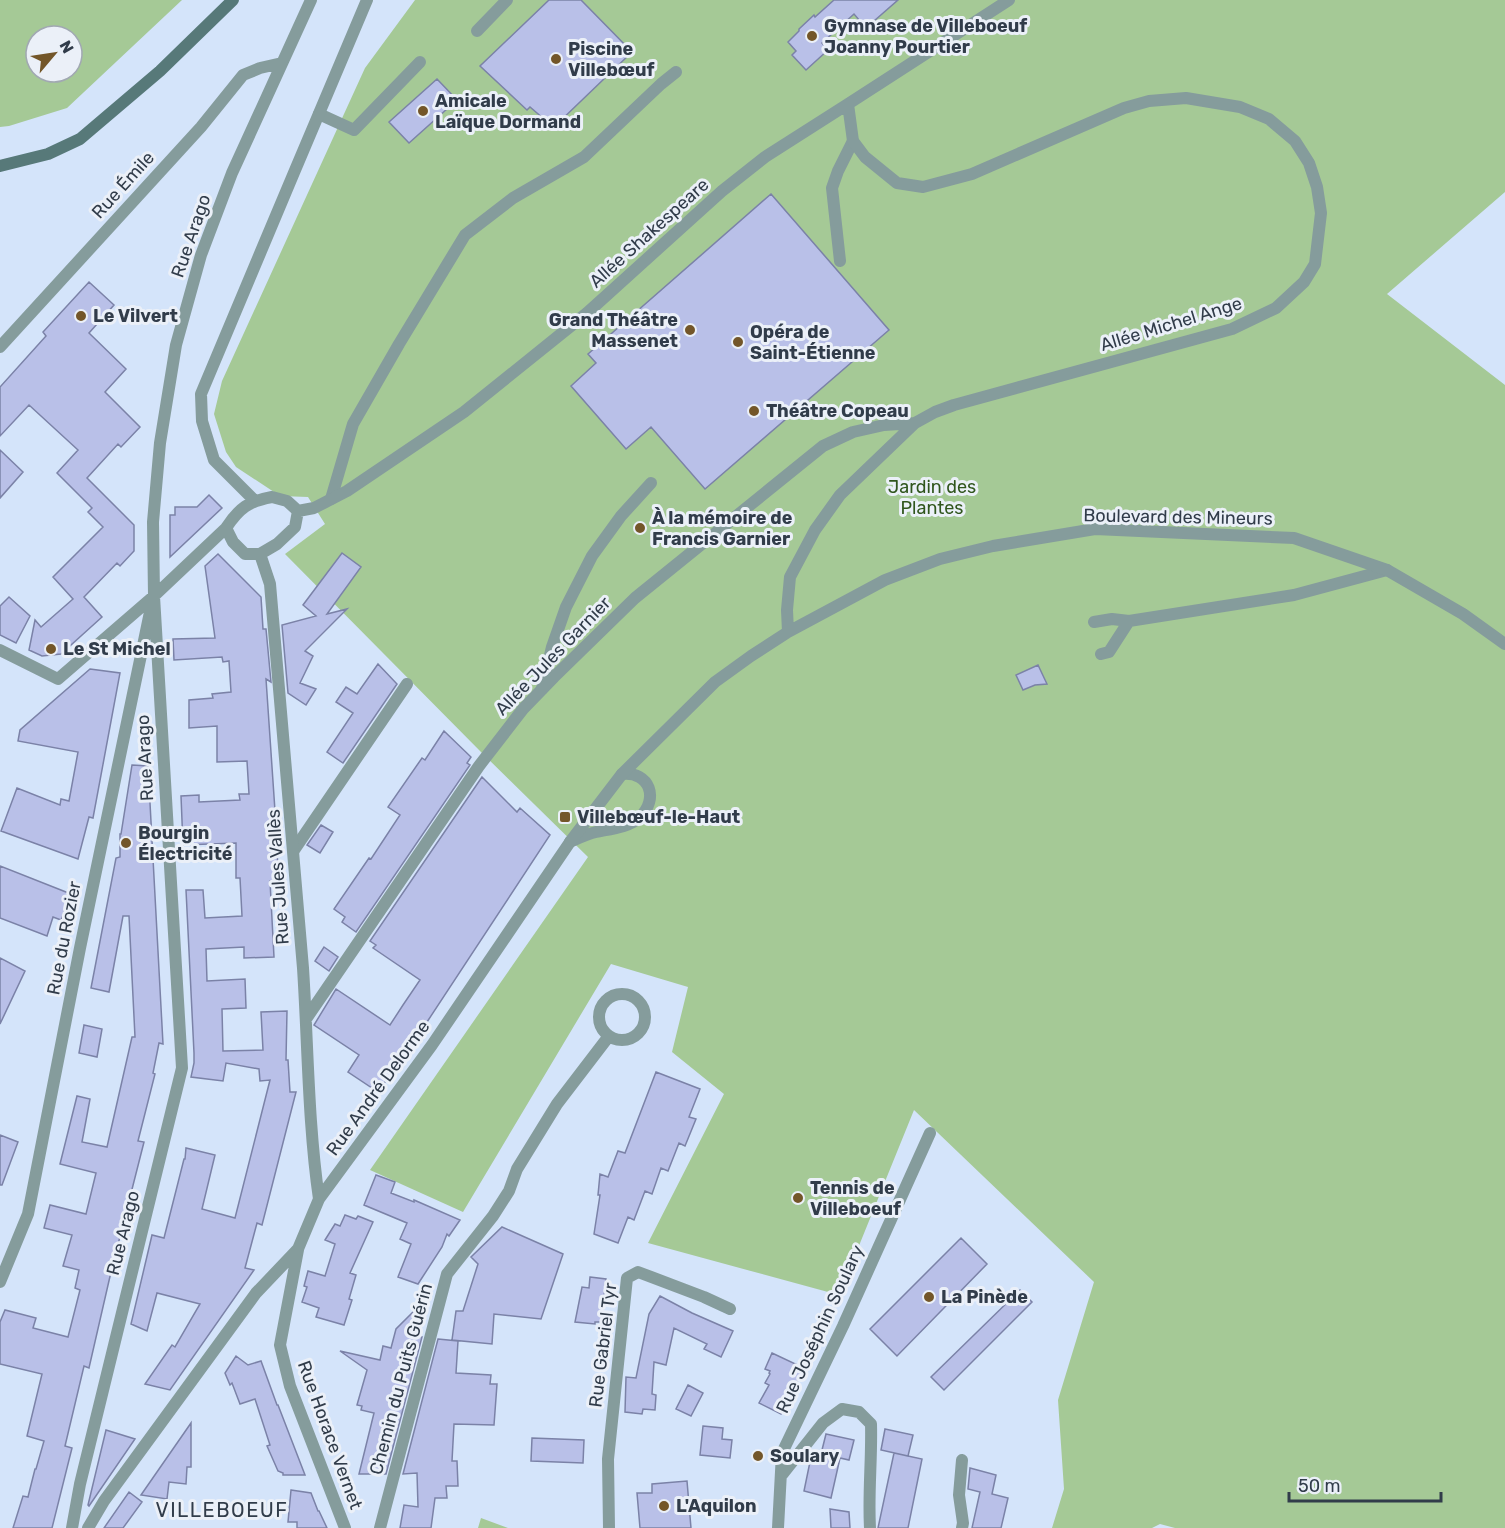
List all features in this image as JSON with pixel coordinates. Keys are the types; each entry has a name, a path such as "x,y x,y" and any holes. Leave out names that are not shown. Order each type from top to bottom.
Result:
{"main road":[{"path":"0,166 48,154 80,139 160,71 233,0"}],"street":[{"name":"Rue Arago","path":"72,1528 80,1484 182,1068 153,596 153,522 160,442 176,345 201,255 232,173 311,0"},
{"path":"254,500 214,460 202,421 201,394 292,174 368,0"},
{"path":"477,31 507,0"},
{"name":"Allée Shakespeare","path":"298,511 314,508 347,491 464,412 587,313 722,191 765,157 1009,0"},
{"path":"318,114 354,130 420,62"},
{"name":"Rue Émile","path":"0,347 201,127 243,75 282,63"},
{"path":"331,499 353,424 465,235 513,198 584,157 676,72"},
{"name":"Allée Michel Ange","path":"788,632 790,577 815,530 840,495 915,423 934,412 954,405 1232,329 1276,308 1304,282 1315,264 1318,242 1320,213 1317,187 1309,163 1295,141 1269,119 1240,107 1186,98 1149,101 1124,108 972,174 923,187 897,183 866,157 853,141"},
{"path":"840,261 832,188 853,141 848,104"},
{"name":"Allée Jules Garnier","path":"306,1019 479,766 503,733 542,689 635,598 824,446 854,432 884,425 915,423"},
{"path":"542,689 552,647 566,607 592,556 621,516 651,483"},
{"path":"0,650 58,680 226,528 233,516 254,500 272,497 287,501 298,511 295,527 277,544 260,554 245,554 233,542 226,528"},
{"name":"Boulevard des Mineurs","path":"715,682 788,632 885,580 940,559 993,546 1095,529 1294,538 1387,570 1463,614 1505,644"},
{"name":"Rue Jules Vallès","path":"260,554 270,584 294,850 314,1161 319,1199"},
{"path":"1094,622 1112,619 1129,621 1294,595 1387,570"},
{"name":"Rue du Rozier","path":"0,1282 28,1214 153,596"},
{"path":"1101,654 1109,652 1129,621"},
{"name":"Rue André Delorme","path":"88,1528 104,1501 256,1293 298,1249 319,1199 432,1045 570,842 622,774 715,682"},
{"path":"294,850 406,684"},
{"path":"570,842 639,819 648,808 651,798 646,782 640,776 630,773 622,774"},
{"name":"Chemin du Puits Guérin","path":"381,1528 447,1274 493,1216 509,1191 515,1172 557,1104 609,1036"},
{"name":"Rue Joséphin Soulary","path":"778,1528 782,1453 848,1315 930,1133"},
{"name":"Rue Horace Vernet","path":"298,1249 280,1345 290,1386 345,1528"},
{"name":"Rue Gabriel Tyr","path":"609,1528 608,1460 627,1278 638,1272 730,1309"},
{"path":"781,1476 824,1423 842,1408 859,1412 871,1424 870,1528"},
{"path":"962,1460 959,1495 962,1528"}],"green space":[{"path":"0,0 182,0 67,108 0,127"},
{"name":"Jardin des Plantes","path":"415,0 1505,0 1505,192 1387,294 1505,385 1505,1528 1175,1528 1160,1524 1152,1528 1052,1528 1064,1489 1058,1400 1094,1282 914,1110 839,1295 648,1243 724,1094 672,1052 688,987 611,964 463,1212 370,1170 588,857 285,554 325,524 308,497 280,496 236,467 226,452 214,414 222,381 365,68"},
{"path":"481,1518 508,1528 478,1528"}],"building":[{"name":"Piscine Villebœuf","path":"549,0 581,0 632,52 555,126 530,107 527,110 480,66"},
{"name":"Gymnase de Villeboeuf Joanny Pourtier","path":"834,0 898,0 866,28 854,14 822,43 828,50 806,70 792,55 796,51 788,42 814,15 815,17"},
{"name":"Amicale Laïque Dormand","path":"437,79 457,100 409,143 389,122"},
{"name":"Opéra de Saint-Étienne","path":"771,194 889,330 705,489 651,427 626,449 571,386 596,363 588,354"},
{"path":"89,282 114,305 89,333 126,369 105,392 140,427 121,447 118,444 87,478 134,525 134,551 120,566 117,563 84,597 102,617 61,654 42,656 29,650 35,620 41,627 73,599 53,577 103,527 88,512 92,508 57,473 78,450 29,405 0,436 0,387 46,336 43,332"},
{"path":"0,450 23,472 0,498"},
{"path":"209,495 222,508 170,557 170,515 175,515 175,507 197,507"},
{"path":"342,553 361,567 327,614 347,609 305,651 313,656 300,683 316,689 306,705 288,693 282,625 316,616 303,605"},
{"path":"218,554 261,597 271,682 266,679 279,880 270,881 274,957 244,958 244,947 206,949 207,981 245,979 246,1008 222,1009 223,1051 263,1050 261,1012 287,1011 286,1060 288,1060 290,1092 296,1092 262,1225 257,1223 245,1268 254,1270 170,1390 145,1384 172,1345 175,1347 200,1304 157,1293 147,1331 131,1324 152,1235 164,1238 186,1148 215,1155 202,1209 235,1218 270,1080 260,1081 259,1069 226,1063 223,1081 191,1077 194,1053 186,890 203,890 205,918 242,916 240,878 236,878 236,843 183,845 181,796 199,795 199,802 240,800 239,794 249,794 247,761 217,762 217,726 189,728 189,700 213,698 212,694 231,692 229,661 223,662 222,657 174,660 173,639 215,638 205,566"},
{"path":"9,597 30,616 16,643 0,635 0,606"},
{"path":"378,664 397,684 343,763 327,752 353,713 336,702 346,687 357,694"},
{"path":"1038,665 1047,684 1035,685 1023,690 1016,675"},
{"path":"90,669 120,673 93,818 89,817 78,859 1,831 17,788 60,805 61,799 69,801 78,752 18,741 20,730"},
{"path":"444,731 471,757 467,763 470,765 356,932 342,922 345,917 334,909 400,815 388,807 422,758 425,760"},
{"path":"132,765 148,766 163,1044 159,1043 153,1073 155,1074 138,1141 144,1142 89,1368 84,1366 65,1446 72,1448 52,1528 13,1528 23,1496 28,1497 44,1441 27,1436 42,1374 0,1364 0,1322 5,1310 36,1318 33,1328 68,1337 80,1290 75,1288 79,1270 63,1266 72,1235 44,1228 50,1205 86,1214 96,1173 60,1164 77,1096 90,1099 82,1142 107,1147 132,1037 135,1037 129,916 123,916 109,992 91,988 116,858 120,857 120,834"},
{"path":"482,777 517,812 520,808 550,835 378,1092 348,1072 359,1055 314,1025 336,989 390,1025 420,980 373,948 376,945 370,941"},
{"path":"321,825 333,832 320,853 307,845"},
{"path":"0,866 71,894 61,920 53,917 47,936 0,918"},
{"path":"324,947 338,957 329,971 315,961"},
{"path":"0,958 25,971 0,1024"},
{"path":"84,1025 102,1029 97,1057 79,1053"},
{"path":"656,1072 700,1089 689,1117 696,1119 685,1146 679,1143 668,1171 661,1168 652,1194 645,1191 634,1220 628,1217 618,1243 594,1234 600,1195 598,1195 600,1174 608,1177 618,1151 625,1153"},
{"path":"0,1135 18,1142 2,1185 0,1185"},
{"path":"376,1175 395,1182 391,1193 414,1202 414,1200 460,1220 449,1236 447,1234 442,1247 418,1284 398,1277 411,1244 400,1239 407,1223 364,1205"},
{"path":"345,1215 356,1219 358,1216 373,1222 350,1273 356,1275 349,1299 352,1300 344,1325 316,1317 319,1308 302,1302 307,1287 304,1286 308,1271 325,1276 335,1244 325,1240 335,1224 340,1226"},
{"path":"502,1227 563,1254 541,1319 494,1314 492,1344 452,1340 456,1311 463,1311 478,1264 471,1257"},
{"name":"La Pinède","path":"961,1238 987,1264 897,1356 870,1329"},
{"path":"590,1277 606,1279 601,1322 595,1322 595,1324 575,1322 582,1287 589,1288"},
{"path":"1020,1290 1032,1302 944,1390 931,1377"},
{"path":"660,1296 733,1331 721,1357 704,1349 707,1344 674,1328 666,1365 654,1362 652,1394 656,1395 655,1410 643,1409 642,1414 625,1412 626,1377 636,1378 649,1314"},
{"path":"421,1304 412,1336 422,1337 386,1474 359,1474 374,1413 361,1410 362,1406 357,1405 367,1370 340,1351 380,1360 383,1346 391,1348 396,1329"},
{"path":"438,1339 458,1341 456,1373 491,1375 490,1384 497,1384 494,1425 454,1424 452,1461 457,1461 458,1486 446,1486 447,1498 435,1498 431,1528 400,1528 404,1505 418,1507 417,1473 403,1474"},
{"path":"772,1353 804,1368 781,1414 759,1403 769,1385 765,1383 770,1371 765,1369"},
{"path":"236,1356 248,1365 261,1361 305,1475 283,1475 278,1471 267,1446 270,1445 255,1399 240,1404 232,1383 230,1385 225,1373"},
{"path":"688,1385 703,1393 691,1416 676,1409"},
{"path":"191,1423 191,1467 187,1467 186,1484 169,1482 167,1499 141,1495"},
{"path":"703,1426 723,1428 722,1439 732,1440 730,1458 700,1455"},
{"path":"885,1429 913,1435 908,1456 881,1450"},
{"path":"106,1430 135,1439 89,1506 88,1505"},
{"path":"826,1434 854,1440 849,1460 840,1458 831,1498 804,1491 812,1452 821,1454"},
{"path":"532,1438 584,1440 583,1463 531,1461"},
{"path":"894,1453 922,1459 908,1528 878,1528"},
{"path":"970,1468 996,1475 992,1494 1008,1498 1001,1528 972,1528 980,1492 968,1489"},
{"name":"L'Aquilon","path":"687,1481 691,1528 640,1528 637,1493 652,1493 652,1484"},
{"path":"291,1490 311,1493 327,1528 297,1528 297,1522 288,1522"},
{"path":"129,1492 142,1502 123,1528 104,1528"},
{"path":"830,1509 849,1512 850,1528 831,1528"}],"place":[{"name":"Gymnase de Villeboeuf Joanny Pourtier","path":"812,36"},
{"name":"Piscine Villebœuf","path":"556,59"},
{"name":"Amicale Laïque Dormand","path":"423,111"},
{"name":"Le Vilvert","path":"81,316"},
{"name":"Grand Théâtre Massenet","path":"690,330"},
{"name":"Opéra de Saint-Étienne","path":"738,342"},
{"name":"Théâtre Copeau","path":"754,411"},
{"name":"À la mémoire de Francis Garnier","path":"640,528"},
{"name":"Le St Michel","path":"51,649"},
{"name":"Villebœuf-le-Haut","path":"565,817"},
{"name":"Bourgin Électricité","path":"126,843"},
{"name":"Tennis de Villeboeuf","path":"798,1198"},
{"name":"La Pinède","path":"929,1297"},
{"name":"Soulary","path":"758,1456"},
{"name":"L'Aquilon","path":"664,1506"}],"district":[{"name":"VILLEBOEUF","path":"222,1510"}]}
